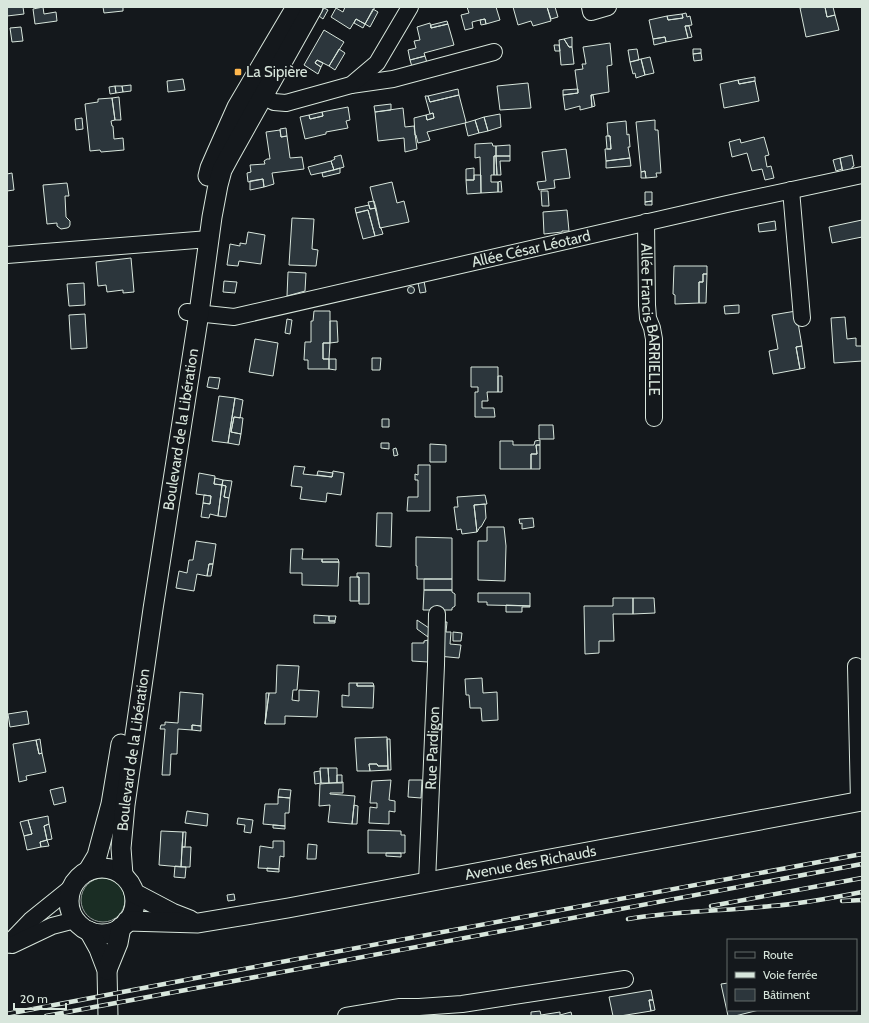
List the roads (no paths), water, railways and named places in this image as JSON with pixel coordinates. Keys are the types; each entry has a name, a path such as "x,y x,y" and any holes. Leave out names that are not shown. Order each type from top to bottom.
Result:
{"street":[{"name":"Boulevard de la Libération","path":"123,876 121,848 125,805 203,240 212,218 216,192 222,170 241,135 255,93 296,7"},
{"name":"Boulevard de la Libération","path":"255,93 313,7"},
{"path":"351,84 377,63 410,7"},
{"path":"590,7 591,12 608,7"},
{"path":"255,93 274,102 286,103 351,84 393,79 494,52"},
{"name":"Allée César Léotard","path":"193,313 234,317 646,222 862,175"},
{"path":"791,190 802,318"},
{"name":"Allée Francis BARRIELLE","path":"646,222 647,305 648,318 654,339 654,418"},
{"path":"7,255 203,240"},
{"name":"Boulevard de la Libération","path":"88,871 97,856 111,804 193,313"},
{"name":"Rue Pardigon","path":"427,882 437,614"},
{"path":"856,666 861,802"},
{"name":"Avenue des Richauds","path":"124,924 198,923 288,908 861,802"},
{"path":"96,868 115,870 132,886 135,900 134,908 124,924 114,931 97,933 82,925 52,926 7,946 31,920 72,886 78,877 88,871 96,868"},
{"path":"72,886 69,898 70,909 99,949 107,970 108,1016"},
{"path":"134,893 198,923"},
{"path":"107,970 124,924"},
{"path":"346,1016 400,1006 419,1011 625,979"}],"railway":[{"path":"7,1014 862,854"},
{"path":"46,1016 862,864"},
{"path":"711,906 862,878"},
{"path":"628,919 664,914 794,904 862,892"},
{"path":"842,901 862,900"}],"place":[{"name":"La Sipière","path":"238,72"}]}
